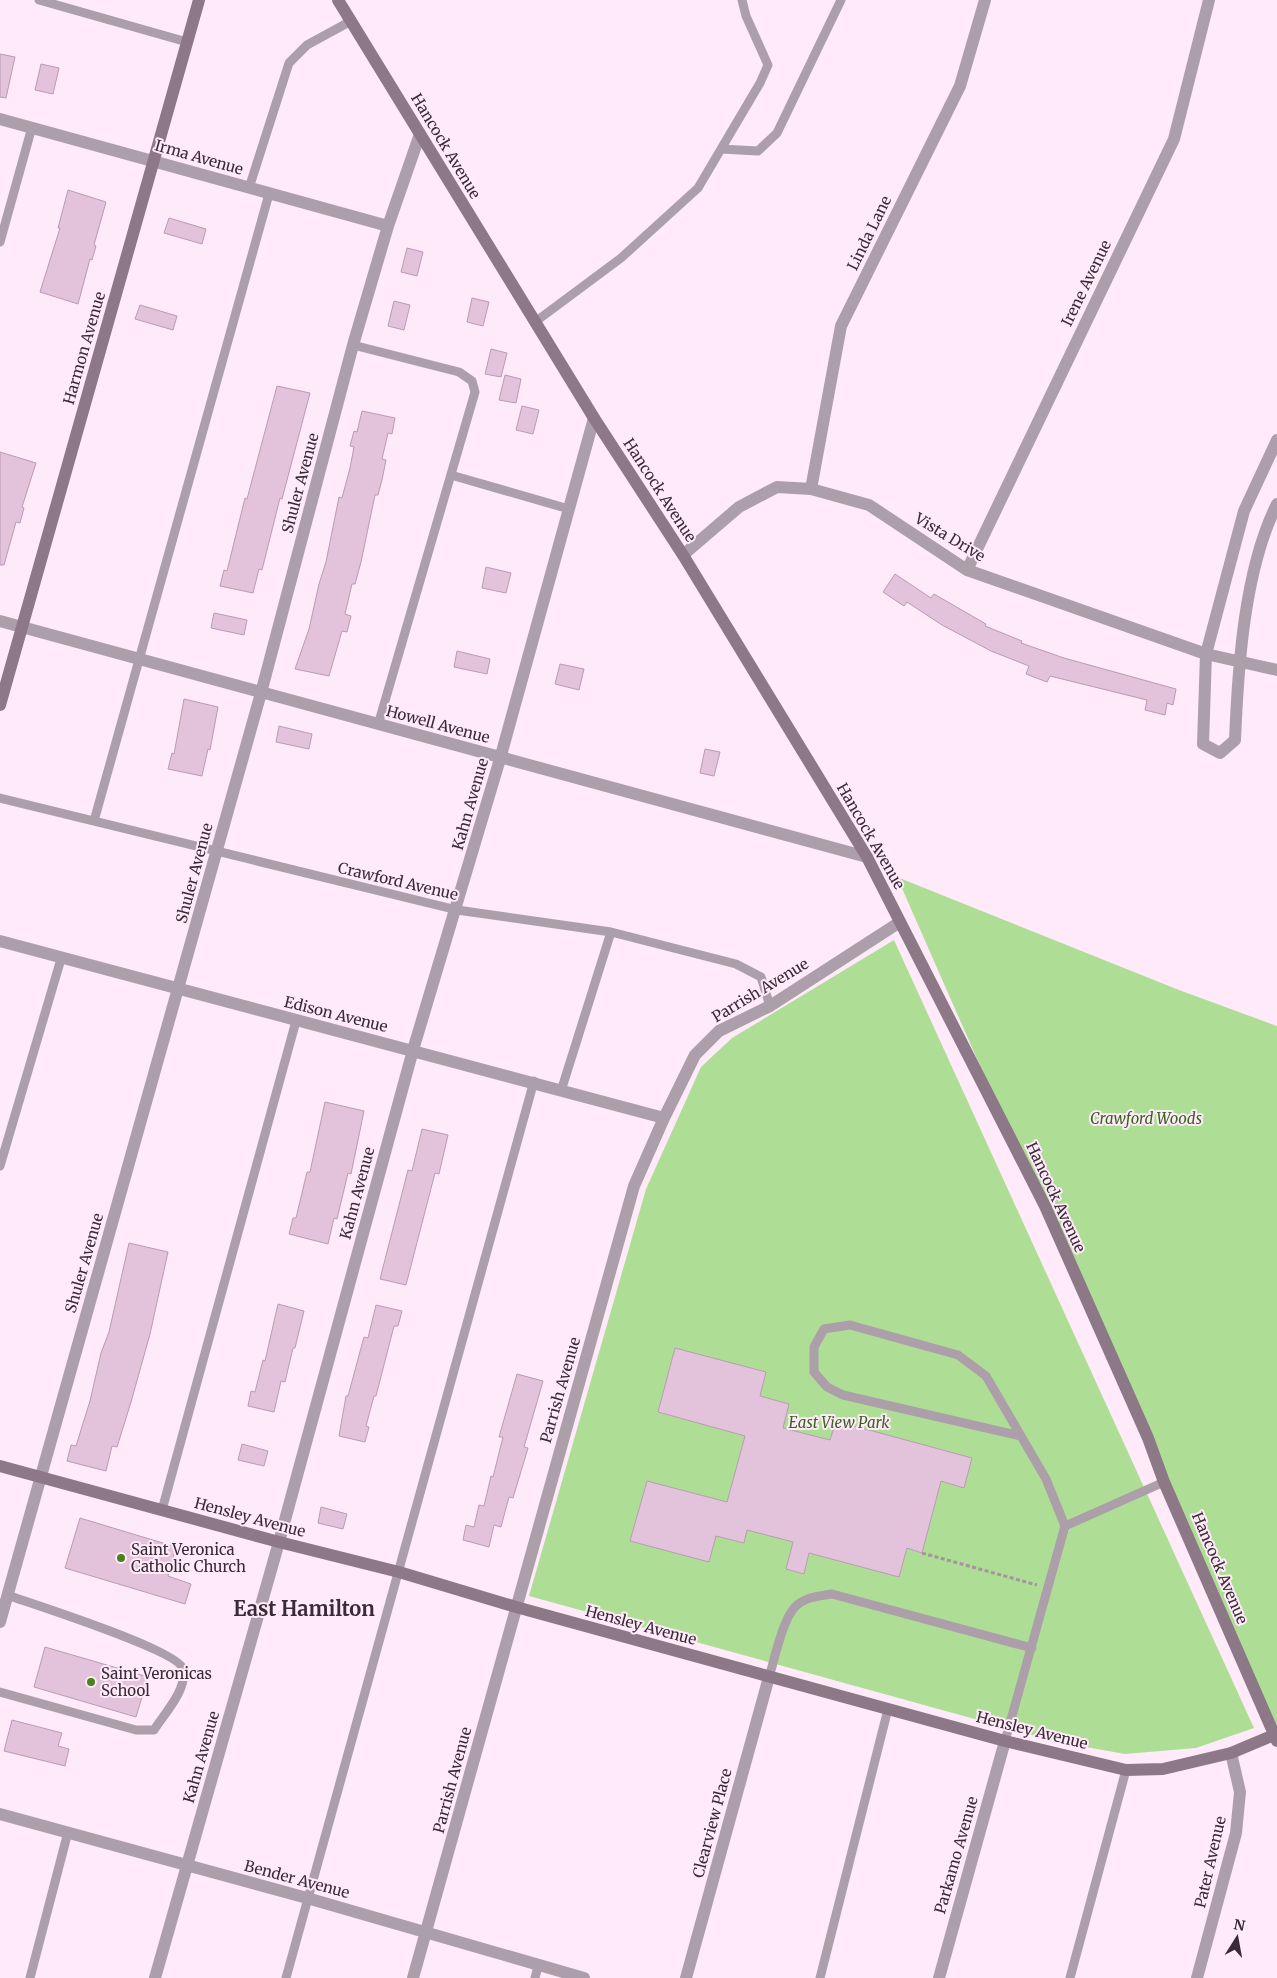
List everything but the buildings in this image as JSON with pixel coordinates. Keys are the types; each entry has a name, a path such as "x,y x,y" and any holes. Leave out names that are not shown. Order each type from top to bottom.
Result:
{"street":[{"name":"Harmon Avenue","path":"0,705 199,0"},
{"name":"Hancock Avenue","path":"338,0 594,418 683,555 867,857 1045,1206 1148,1438 1164,1482 1276,1738"},
{"name":"Linda Lane","path":"811,489 841,326 960,86 985,0"},
{"name":"Irene Avenue","path":"967,570 1174,139 1209,0"},
{"name":"Irma Avenue","path":"0,118 388,226"},
{"name":"Shuler Avenue","path":"0,1622 261,693 353,345 388,226 420,134"},
{"name":"Kahn Avenue","path":"155,1978 279,1542 413,1050 457,910 594,418"},
{"path":"1277,440 1244,512 1206,654 1204,744 1220,753 1235,740 1238,662 1257,558 1277,504"},
{"name":"Vista Drive","path":"683,555 739,506 777,487 811,489 869,505 967,570 1206,654 1277,670"},
{"name":"Howell Avenue","path":"0,621 500,759 867,857"},
{"name":"Parrish Avenue","path":"414,1978 634,1186 664,1118 695,1055 719,1031 770,1006 900,922"},
{"name":"Edison Avenue","path":"0,941 296,1021 534,1081 561,1091 664,1118"},
{"name":"Hensley Avenue","path":"0,1466 279,1542 399,1572 516,1607 1005,1741 1126,1770 1163,1769 1231,1754 1276,1738"},
{"name":"Clearview Place","path":"686,1978 769,1677"},
{"name":"Parkamo Avenue","path":"939,1978 1005,1741"},
{"name":"Pater Avenue","path":"1197,1978 1236,1833 1240,1792 1231,1754"},
{"name":"Bender Avenue","path":"0,1814 427,1932 536,1972 584,1978"}],"lane":[{"path":"40,0 58,2 187,42"},
{"path":"535,322 621,258 698,188 760,84 768,65 746,16 742,0"},
{"path":"721,149 758,151 777,133 841,0"},
{"path":"249,188 289,64 307,44 351,22"},
{"path":"0,242 32,127"},
{"path":"94,822 269,194"},
{"path":"353,345 459,372 472,381 476,392 378,725"},
{"path":"451,475 569,509"},
{"name":"Crawford Avenue","path":"0,798 457,910 611,932 736,964 762,977 770,1006"},
{"path":"561,1091 611,932"},
{"path":"0,1166 62,959"},
{"path":"162,1510 296,1021"},
{"path":"286,1978 534,1081"},
{"path":"1005,1741 1066,1526 1046,1479 1021,1436 986,1376 958,1355 850,1325 824,1329 814,1347 814,1372 827,1387 843,1395 1021,1436"},
{"path":"1066,1526 1164,1482"},
{"path":"769,1677 789,1617 796,1605 812,1598 832,1594 1032,1648"},
{"path":"0,1692 136,1730 154,1730 180,1688 183,1676 178,1660 145,1644 7,1595"},
{"path":"820,1978 888,1708"},
{"path":"1070,1978 1126,1770"},
{"path":"30,1978 68,1832"}],"path":[{"path":"922,1553 1049,1588"}],"green space":[{"name":"Crawford Woods","path":"897,877 1179,990 1277,1026 1277,1741"},
{"name":"East View Park","path":"894,940 1254,1728 1196,1748 1125,1754 1058,1742 529,1596 646,1189 701,1067 732,1038"}],"place":[{"name":"Saint Veronica Catholic Church","path":"121,1558"},
{"name":"Saint Veronicas School","path":"91,1682"}],"district":[{"name":"East Hamilton","path":"304,1608"}]}
